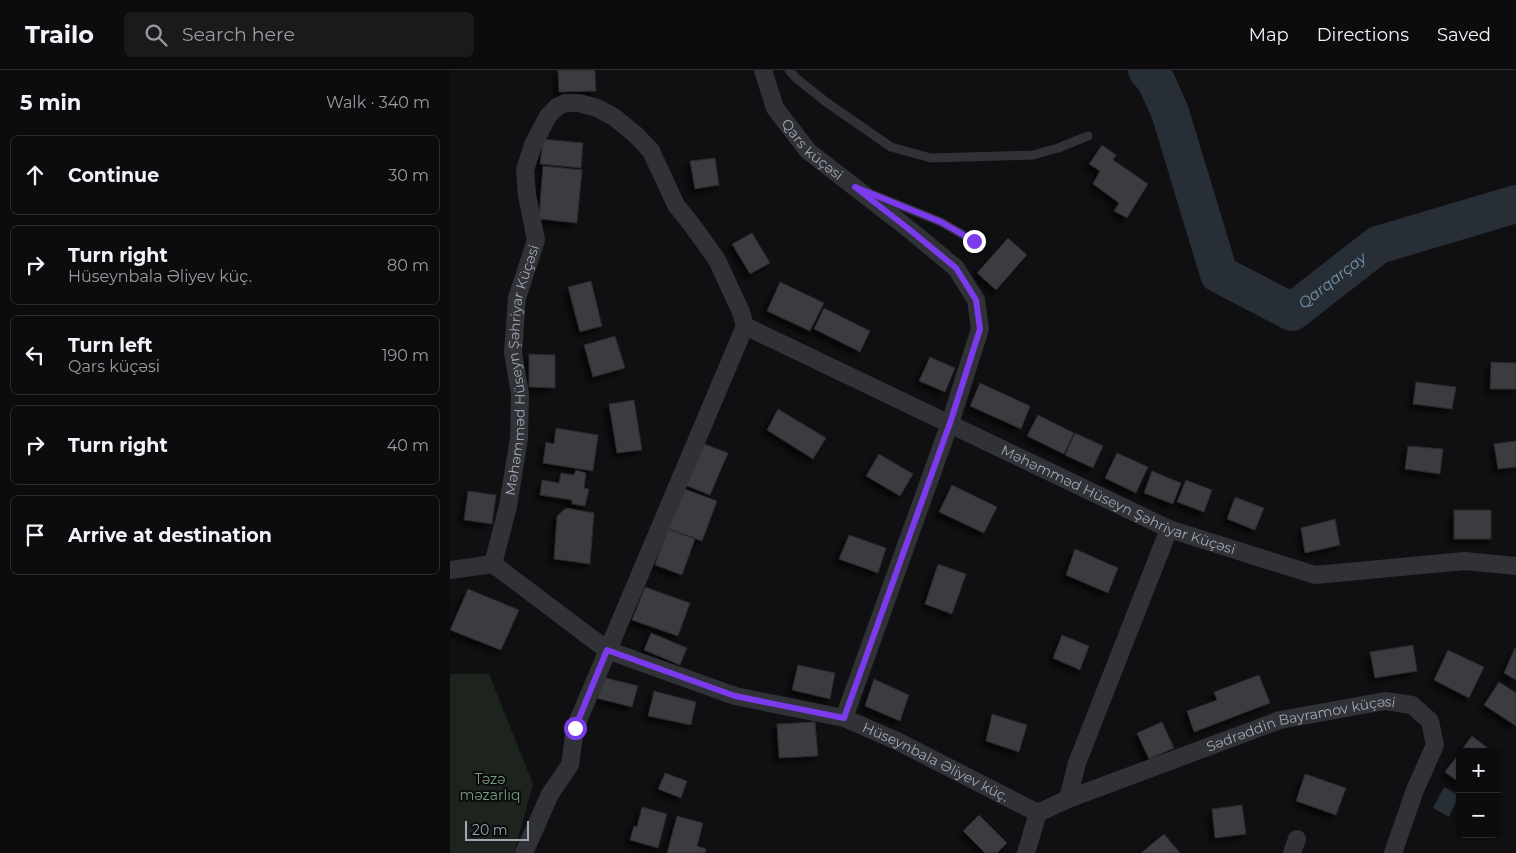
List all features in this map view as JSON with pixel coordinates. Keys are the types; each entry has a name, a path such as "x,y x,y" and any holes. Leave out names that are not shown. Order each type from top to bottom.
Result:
{"street":[{"name":"Qars küçəsi","path":"763,70 775,108 808,151 956,268 976,300 980,329 950,423 844,718"},
{"name":"Məhəmməd Hüseyn Şəhriyar Küçəsi","path":"493,564 508,506 519,438 520,393 512,353 517,298 536,240 527,195 526,170 533,145 548,116 557,107 565,103 579,102 597,108 614,117 636,135 651,151 676,206 717,260 741,312 745,326 1169,529 1315,574 1465,561 1516,566"},
{"path":"524,853 550,794 570,765 575,728 745,326"},
{"path":"1068,799 1077,763 1169,529"},
{"path":"450,570 493,564"},
{"name":"Hüseynbala Əliyev küç.","path":"493,564 607,650 735,696 844,718 897,741 1038,813"},
{"name":"Sədrəddin Bayramov küçəsi","path":"1038,813 1068,799 1280,720 1386,701 1412,705 1430,722 1435,745 1415,790 1393,853"},
{"path":"1026,853 1038,813"}],"lane":[{"path":"789,70 826,102 891,147 931,158 1033,155 1058,148 1088,136"},
{"path":"855,187 941,222 974,241"}],"green space":[{"name":"Təzə məzarlıq","path":"450,674 489,674 533,784 514,853 450,853"}],"shaded area":[{"path":"1444,787 1456,793 1456,802 1449,817 1433,808"}],"building":[{"path":"558,70 595,70 596,91 559,92"},
{"path":"543,139 583,143 581,168 540,164"},
{"path":"1102,145 1116,155 1113,160 1148,184 1127,218 1114,211 1119,203 1093,184 1100,171 1089,164"},
{"path":"715,158 719,185 695,189 690,161"},
{"path":"543,166 582,170 577,223 539,219"},
{"path":"752,233 770,263 750,274 732,244"},
{"path":"1008,238 1027,255 996,290 977,273"},
{"path":"591,281 602,326 580,332 568,287"},
{"path":"780,282 824,303 810,331 767,311"},
{"path":"824,308 870,331 860,352 814,329"},
{"path":"615,336 625,368 593,377 584,345"},
{"path":"529,354 555,355 555,388 529,387"},
{"path":"930,357 955,368 945,392 919,381"},
{"path":"1491,362 1516,363 1516,389 1490,389"},
{"path":"1416,382 1456,387 1452,409 1413,404"},
{"path":"980,383 1030,406 1021,429 970,406"},
{"path":"634,400 642,450 617,453 609,404"},
{"path":"778,409 826,438 813,459 767,430"},
{"path":"1038,415 1074,433 1064,454 1027,436"},
{"path":"556,428 598,435 593,471 543,463 546,442 554,444"},
{"path":"1075,433 1103,446 1093,468 1065,455"},
{"path":"1516,441 1516,467 1498,469 1494,444"},
{"path":"702,443 728,453 710,495 685,485"},
{"path":"1408,446 1443,449 1440,474 1405,469"},
{"path":"1117,453 1148,467 1136,493 1105,478"},
{"path":"879,454 913,474 900,496 866,476"},
{"path":"576,470 586,473 584,488 589,489 585,506 572,504 572,500 540,495 542,480 559,483 561,473 574,475"},
{"path":"1152,471 1181,483 1173,504 1144,493"},
{"path":"1186,480 1212,490 1204,512 1177,502"},
{"path":"952,485 997,507 984,533 939,512"},
{"path":"682,488 717,501 702,541 667,528"},
{"path":"468,491 496,495 492,524 464,520"},
{"path":"1235,497 1264,508 1255,530 1227,519"},
{"path":"566,508 594,513 590,564 554,559 557,516"},
{"path":"1454,510 1491,510 1491,539 1454,539"},
{"path":"1335,519 1340,545 1305,553 1301,528"},
{"path":"668,529 695,539 682,575 655,565"},
{"path":"849,535 886,548 878,573 839,559"},
{"path":"1075,549 1118,568 1108,593 1066,575"},
{"path":"938,564 966,574 952,614 925,604"},
{"path":"645,587 690,603 678,636 632,620"},
{"path":"468,589 519,610 501,650 450,630"},
{"path":"651,633 687,648 680,665 644,650"},
{"path":"1062,635 1089,646 1080,670 1053,658"},
{"path":"1413,645 1417,671 1375,678 1370,652"},
{"path":"1516,649 1516,680 1504,673"},
{"path":"1448,650 1484,667 1469,698 1434,680"},
{"path":"798,665 835,673 830,699 792,690"},
{"path":"1259,675 1270,703 1194,732 1187,711 1217,700 1214,692"},
{"path":"602,677 638,686 632,707 596,698"},
{"path":"874,679 909,695 900,721 865,706"},
{"path":"1499,682 1516,693 1516,726 1484,705"},
{"path":"654,691 696,702 691,725 648,716"},
{"path":"992,714 1027,725 1019,752 986,741"},
{"path":"815,722 818,756 779,758 777,724"},
{"path":"1162,722 1174,748 1149,759 1137,733"},
{"path":"1472,736 1488,748 1463,748"},
{"path":"1456,757 1456,780 1445,772"},
{"path":"665,773 687,781 681,798 658,789"},
{"path":"1305,774 1346,788 1336,815 1296,801"},
{"path":"1242,805 1246,834 1215,838 1212,809"},
{"path":"642,807 667,814 658,848 630,840 634,826 637,827"},
{"path":"979,815 1007,843 997,853 985,853 963,831"},
{"path":"677,816 703,823 697,846 706,849 705,853 667,853"},
{"path":"1164,834 1180,853 1141,853"}],"waterway":[{"name":"Qarqarçay","path":"1147,70 1156,81 1170,112 1219,274 1292,312 1378,245 1516,204"}],"route":[{"path":"575,728 607,650 735,696 844,718 950,423 980,329 976,300 956,268 855,187 941,222 974,241"}]}
